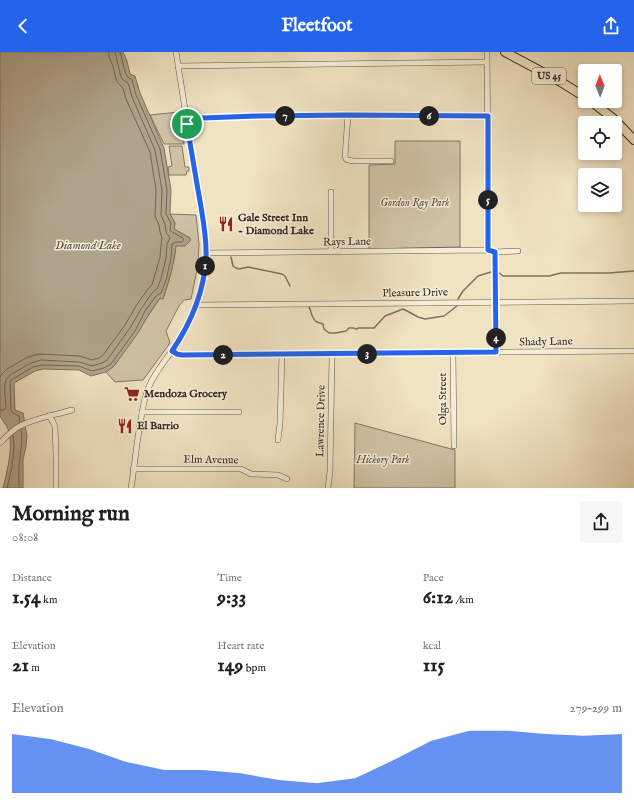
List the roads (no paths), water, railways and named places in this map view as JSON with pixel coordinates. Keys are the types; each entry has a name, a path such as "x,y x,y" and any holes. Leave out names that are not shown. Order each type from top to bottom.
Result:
{"main road":[{"name":"US 45","path":"505,52 578,92"},
{"path":"600,108 615,120 634,140"}],"street":[{"path":"131,488 143,403 152,381 187,326 196,305 203,281 206,253 205,236 176,52"},
{"path":"487,52 488,250"},
{"path":"178,66 487,62"},
{"path":"348,115 346,159 358,161 391,161"},
{"path":"186,120 258,116 488,116"},
{"path":"331,192 332,252"},
{"name":"Rays Lane","path":"206,253 488,250 495,252"},
{"path":"496,352 495,252 518,251"},
{"name":"Pleasure Drive","path":"196,305 634,301"},
{"name":"Shady Lane","path":"172,351 182,355 634,351"},
{"name":"Olga Street","path":"453,352 454,446"},
{"path":"278,440 280,423 282,354"},
{"name":"Lawrence Drive","path":"328,488 330,472 332,354"},
{"path":"0,443 6,436 26,423 72,410"},
{"path":"142,412 238,412"},
{"path":"49,416 55,427 56,488"},
{"name":"Elm Avenue","path":"133,470 241,469 252,474 278,474 286,479"}],"water":[{"name":"Diamond Lake","path":"0,52 123,52 130,74 135,76 140,93 164,148 171,190 170,214 175,223 174,229 190,238 190,241 185,246 176,246 171,272 163,299 160,298 138,333 114,366 106,372 91,376 79,370 43,369 35,371 14,383 15,410 23,413 27,436 23,460 23,488 3,488 10,457 10,441 7,427 0,416"}],"waterway":[{"path":"231,257 233,266 236,268 239,269 248,267 282,274 285,276 290,286"},
{"path":"498,272 503,276 549,276 561,273 609,273 634,271"},
{"path":"458,299 463,291 478,276 491,272"},
{"path":"309,307 315,321 323,324 324,329 329,333 336,333 346,331 349,328 374,328 385,316 403,309 425,319 444,316 457,306"}],"place":[{"name":"Gale Street Inn - Diamond Lake","path":"226,224"},
{"name":"Mendoza Grocery","path":"132,394"},
{"name":"El Barrio","path":"125,426"}],"park label":[{"name":"Gordon Ray Park","path":"415,203"},
{"name":"Hickory Park","path":"383,460"}]}
